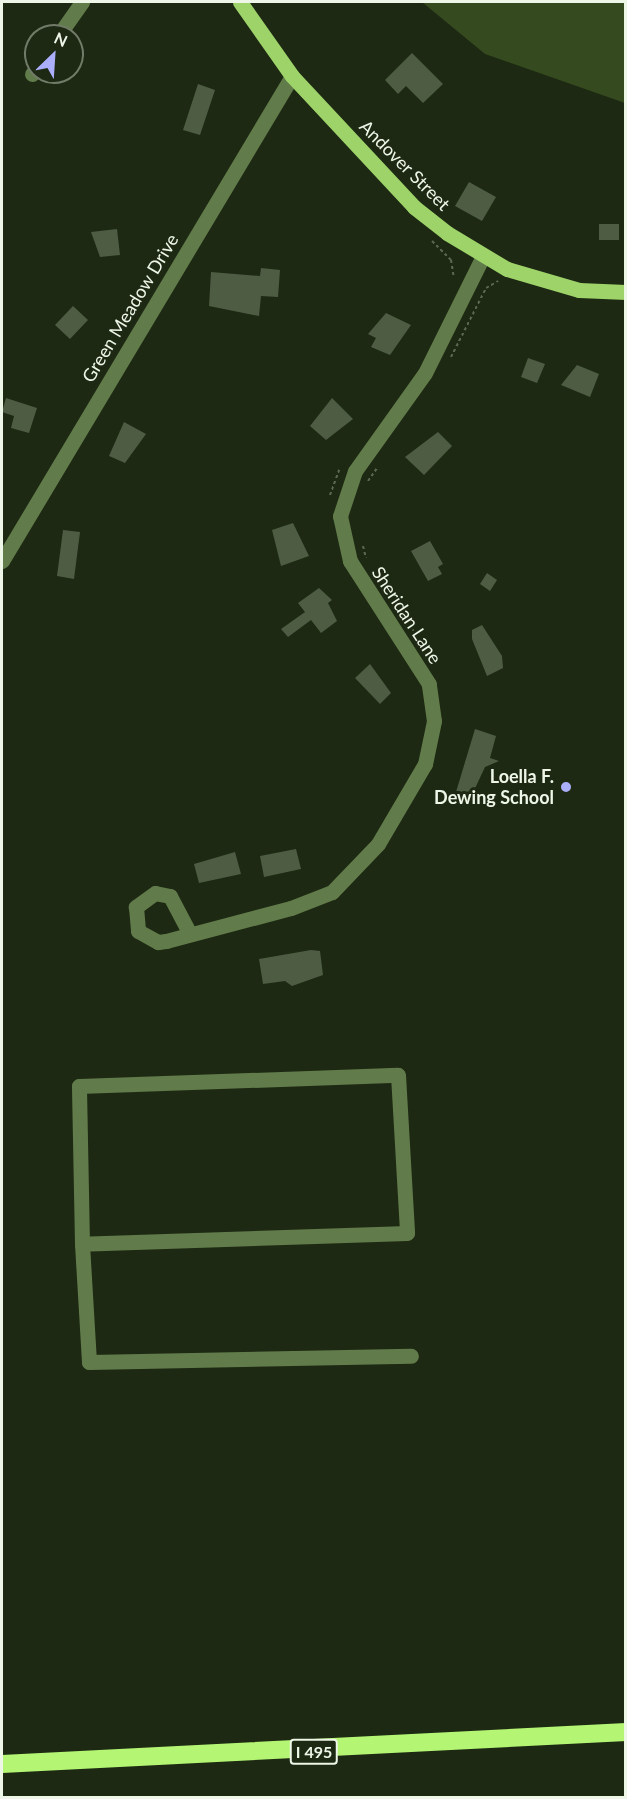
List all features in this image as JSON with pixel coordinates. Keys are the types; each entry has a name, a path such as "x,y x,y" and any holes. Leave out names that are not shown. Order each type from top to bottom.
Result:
{"highway":[{"name":"I 495","path":"2,1764 626,1732"}],"main road":[{"name":"Andover Street","path":"240,2 292,76 414,207 483,256 579,290 626,291"}],"street":[{"path":"66,24 82,2"},
{"name":"Green Meadow Drive","path":"2,561 292,76"},
{"name":"Sheridan Lane","path":"190,934 332,892 378,844 424,764 434,720 429,684 350,561 340,516 356,471 425,373 483,256"},
{"path":"82,1244 407,1233 398,1075 80,1086 82,1244 89,1362 411,1356"}],"path":[{"path":"449,361 486,288 509,282"},
{"path":"365,486 382,459"},
{"path":"362,540 367,560"},
{"path":"386,588 421,644"}],"green space":[{"path":"422,2 625,2 625,103 485,54"}],"building":[{"path":"412,53 443,84 423,103 406,86 398,94 385,80"},
{"path":"198,84 215,90 200,135 183,130"},
{"path":"469,182 496,197 482,221 455,206"},
{"path":"599,224 619,224 619,240 599,240"},
{"path":"117,229 120,255 100,257 91,232"},
{"path":"261,268 280,270 278,297 261,296 259,316 209,306 211,272 260,276"},
{"path":"73,306 88,320 70,339 55,325"},
{"path":"386,313 411,325 390,355 371,347 376,338 368,334"},
{"path":"528,358 545,364 537,383 521,377"},
{"path":"577,365 599,374 590,397 561,385"},
{"path":"6,398 37,408 29,433 11,428 14,416 2,412"},
{"path":"332,398 353,419 326,440 310,426"},
{"path":"124,422 146,434 125,463 109,456"},
{"path":"438,432 452,446 424,475 405,457"},
{"path":"293,523 309,556 281,566 272,530"},
{"path":"63,530 80,532 74,579 57,576"},
{"path":"430,541 443,564 438,567 442,574 428,581 411,551"},
{"path":"487,573 497,580 490,591 480,584"},
{"path":"319,588 332,600 328,603 337,621 321,633 311,620 288,637 281,629 305,612 298,603"},
{"path":"482,625 502,656 503,668 487,676 472,639 472,630"},
{"path":"370,664 391,693 380,704 355,678"},
{"path":"475,729 496,736 490,758 499,761 485,767 471,797 456,792"},
{"path":"296,849 301,869 264,877 260,856"},
{"path":"235,852 241,874 199,883 194,864"},
{"path":"311,950 320,951 323,975 292,986 285,981 263,984 259,959"}],"place":[{"name":"Loella F. Dewing School","path":"566,787"}]}
